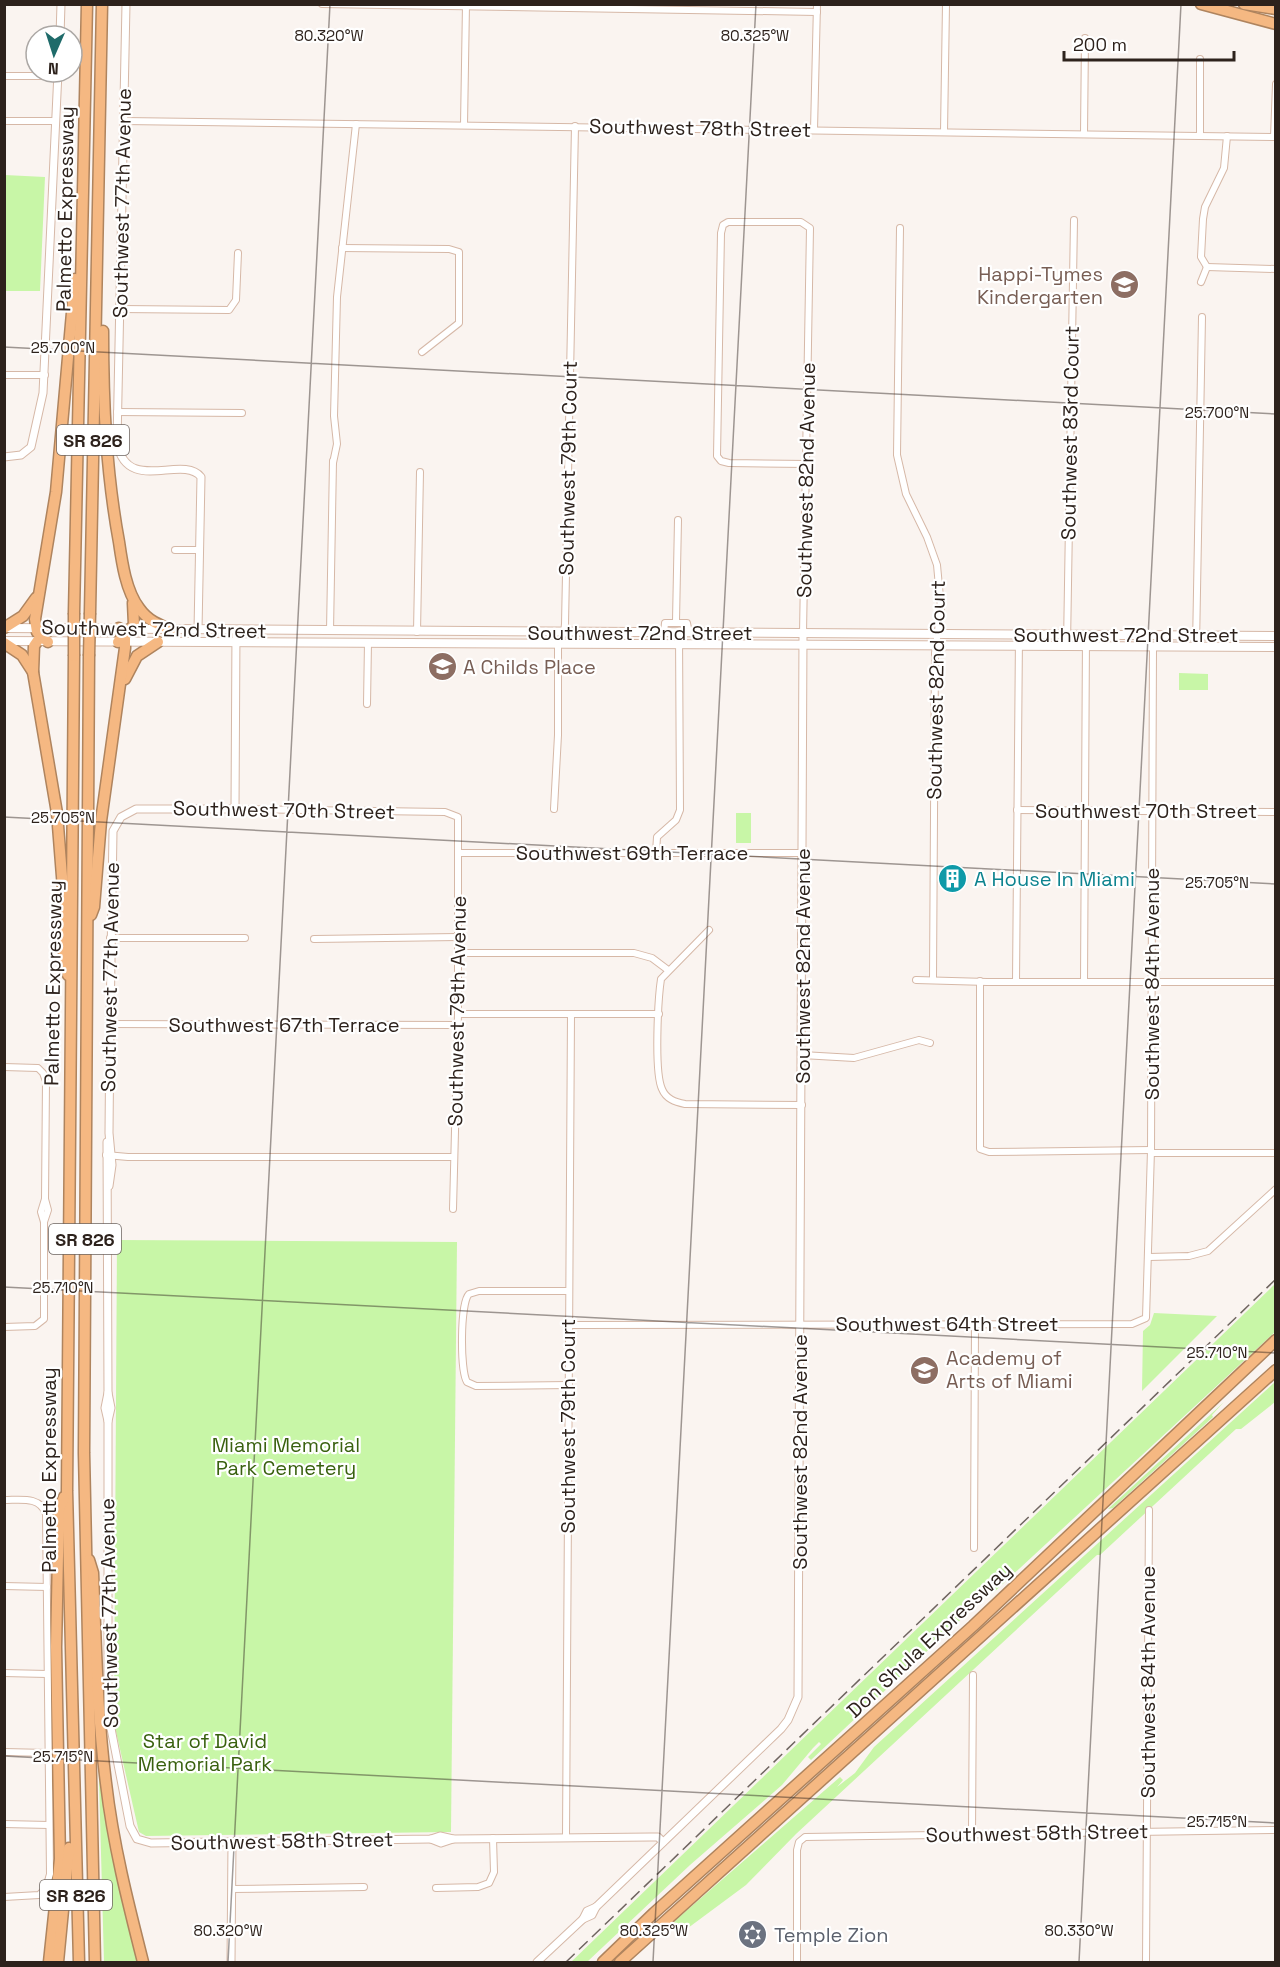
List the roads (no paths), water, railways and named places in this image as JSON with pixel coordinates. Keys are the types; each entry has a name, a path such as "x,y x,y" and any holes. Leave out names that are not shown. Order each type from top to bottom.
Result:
{"highway":[{"name":"Palmetto Expressway","path":"79,1962 67,1491 74,613 87,4"},
{"name":"Palmetto Expressway","path":"95,1962 86,1551 87,927 89,657 102,4"},
{"path":"1201,4 1275,24"},
{"path":"1244,4 1275,9"},
{"path":"87,927 94,907 101,821 122,688 124,636 135,618 133,599 121,554 106,465 103,418 103,295 98,267"},
{"path":"71,984 64,962 63,889 57,813 33,672 33,651 41,635 37,595 57,485 75,277 81,269"},
{"path":"4,628 23,616 37,595"},
{"path":"133,599 150,620 173,630"},
{"path":"4,642 22,655 33,672"},
{"path":"122,688 134,659 158,642"},
{"name":"Don Shula Expressway","path":"603,1962 654,1913 973,1626 1275,1340"},
{"name":"Don Shula Expressway","path":"620,1962 1275,1370"},
{"path":"49,1962 60,1859 56,1647 57,1548 59,1510 67,1491"},
{"path":"86,1551 93,1573 100,1728 109,1808 122,1879 143,1962"},
{"path":"58,1962 69,1849 74,1827"}],"main road":[{"name":"Southwest 72nd Street","path":"4,628 41,635 124,636 173,630 236,630 1275,636"},
{"path":"198,630 198,642"},
{"path":"330,631 330,642"},
{"name":"Southwest 72nd Street","path":"4,642 41,635 124,636 158,642 1275,647"},
{"path":"1153,635 1153,646"}],"street":[{"path":"60,24 61,4"},
{"name":"Southwest 77th Avenue","path":"126,4 117,412 119,450 123,459 133,468 191,471 199,474 201,483 200,550"},
{"path":"322,4 817,8 814,130"},
{"path":"944,132 946,4"},
{"path":"464,125 465,5"},
{"path":"1084,134 1085,38"},
{"path":"1200,58 1200,135"},
{"path":"4,76 24,75"},
{"path":"4,457 24,454 33,444 45,375 58,84"},
{"path":"1275,84 1275,137"},
{"path":"4,121 56,121"},
{"name":"Southwest 78th Street","path":"124,121 1275,137"},
{"path":"330,631 332,425 337,305 356,124"},
{"name":"Southwest 79th Court","path":"558,643 564,633 575,126"},
{"path":"1208,267 1201,257 1203,219 1205,207 1223,172 1227,136"},
{"name":"Southwest 83rd Court","path":"1067,645 1074,220"},
{"name":"Southwest 82nd Avenue","path":"663,1842 777,1733 794,1708 799,1687 804,854 803,634 807,464 810,234 807,225 801,222 734,221 723,225 716,449 719,460 732,463 807,464"},
{"name":"Southwest 82nd Court","path":"900,228 897,455 906,494 927,537 937,565 941,601 936,645 933,979"},
{"path":"342,248 449,249 459,252 461,260 459,323 422,352"},
{"path":"120,309 221,311 234,306 237,297 238,253"},
{"path":"1208,267 1275,269"},
{"path":"1201,282 1208,267"},
{"path":"1196,646 1202,317"},
{"path":"4,375 45,375"},
{"path":"117,412 242,413"},
{"path":"417,632 420,472"},
{"path":"676,621 678,520"},
{"path":"175,550 200,550 198,630"},
{"path":"656,853 658,835 676,820 680,810 680,644 687,623 676,621 665,623 664,633"},
{"path":"235,809 236,630"},
{"path":"1016,982 1019,635"},
{"path":"1084,982 1086,635"},
{"path":"367,704 368,642"},
{"path":"554,809 558,742 558,643"},
{"name":"Southwest 84th Avenue","path":"1144,1320 1149,1310 1153,646"},
{"name":"Southwest 70th Street","path":"117,822 127,812 141,808 445,812 456,815"},
{"name":"Southwest 70th Street","path":"1017,810 1275,812"},
{"name":"Southwest 79th Avenue","path":"453,1209 459,953 459,829 456,815"},
{"name":"Southwest 77th Avenue","path":"117,822 111,843 108,1393 105,1407 108,1421 107,1701 113,1751 130,1826 135,1838"},
{"name":"Southwest 69th Terrace","path":"459,853 804,854"},
{"path":"709,930 661,979 660,1081 663,1092 672,1100 694,1105 802,1105"},
{"path":"314,939 458,936"},
{"path":"110,938 245,938"},
{"path":"459,953 634,953 652,958 668,970"},
{"path":"916,980 1275,982"},
{"path":"980,981 980,1149 989,1152 1275,1152"},
{"path":"458,1014 659,1014"},
{"name":"Southwest 79th Court","path":"566,1838 572,1014"},
{"name":"Southwest 67th Terrace","path":"110,1024 458,1025"},
{"path":"802,1055 854,1058 919,1040 930,1044"},
{"path":"4,1067 41,1070 45,1081 45,1199 41,1212 44,1222 44,1316 38,1325 4,1327"},
{"path":"109,1158 454,1157"},
{"path":"1149,1257 1189,1256 1208,1251 1275,1189"},
{"path":"568,1385 476,1386 467,1382 463,1369 464,1304 469,1294 479,1291 569,1291"},
{"name":"Southwest 64th Street","path":"569,1325 1135,1323 1144,1320"},
{"path":"974,1548 975,1324"},
{"path":"4,1500 29,1500 41,1504 46,1514 50,1877 42,1893 29,1898 4,1897"},
{"name":"Southwest 84th Avenue","path":"1146,1962 1149,1510"},
{"path":"4,1586 46,1587"},
{"path":"4,1673 47,1674"},
{"path":"972,1833 973,1675"},
{"path":"4,1752 48,1753"},
{"path":"4,1824 49,1825"},
{"name":"Southwest 58th Street","path":"797,1962 797,1856 800,1840 812,1836 1275,1830"},
{"name":"Southwest 58th Street","path":"135,1838 148,1843 431,1839 441,1843 453,1839 655,1837 663,1842"},
{"path":"436,1888 478,1887 489,1883 493,1874 493,1839"},
{"path":"231,1962 232,1842"},
{"path":"537,1962 583,1919 592,1915 596,1906 663,1842"},
{"path":"232,1890 364,1887"}],"railway":[{"path":"566,1962 1276,1279"}],"place":[{"name":"Happi-Tymes Kindergarten","path":"1124,285"},
{"name":"A Childs Place","path":"442,667"},
{"name":"A House In Miami","path":"953,879"},
{"name":"Academy of Arts of Miami","path":"925,1370"},
{"name":"Temple Zion","path":"753,1935"}],"park label":[{"name":"Miami Memorial Park Cemetery","path":"286,1456"},
{"name":"Star of David Memorial Park","path":"205,1752"}]}
